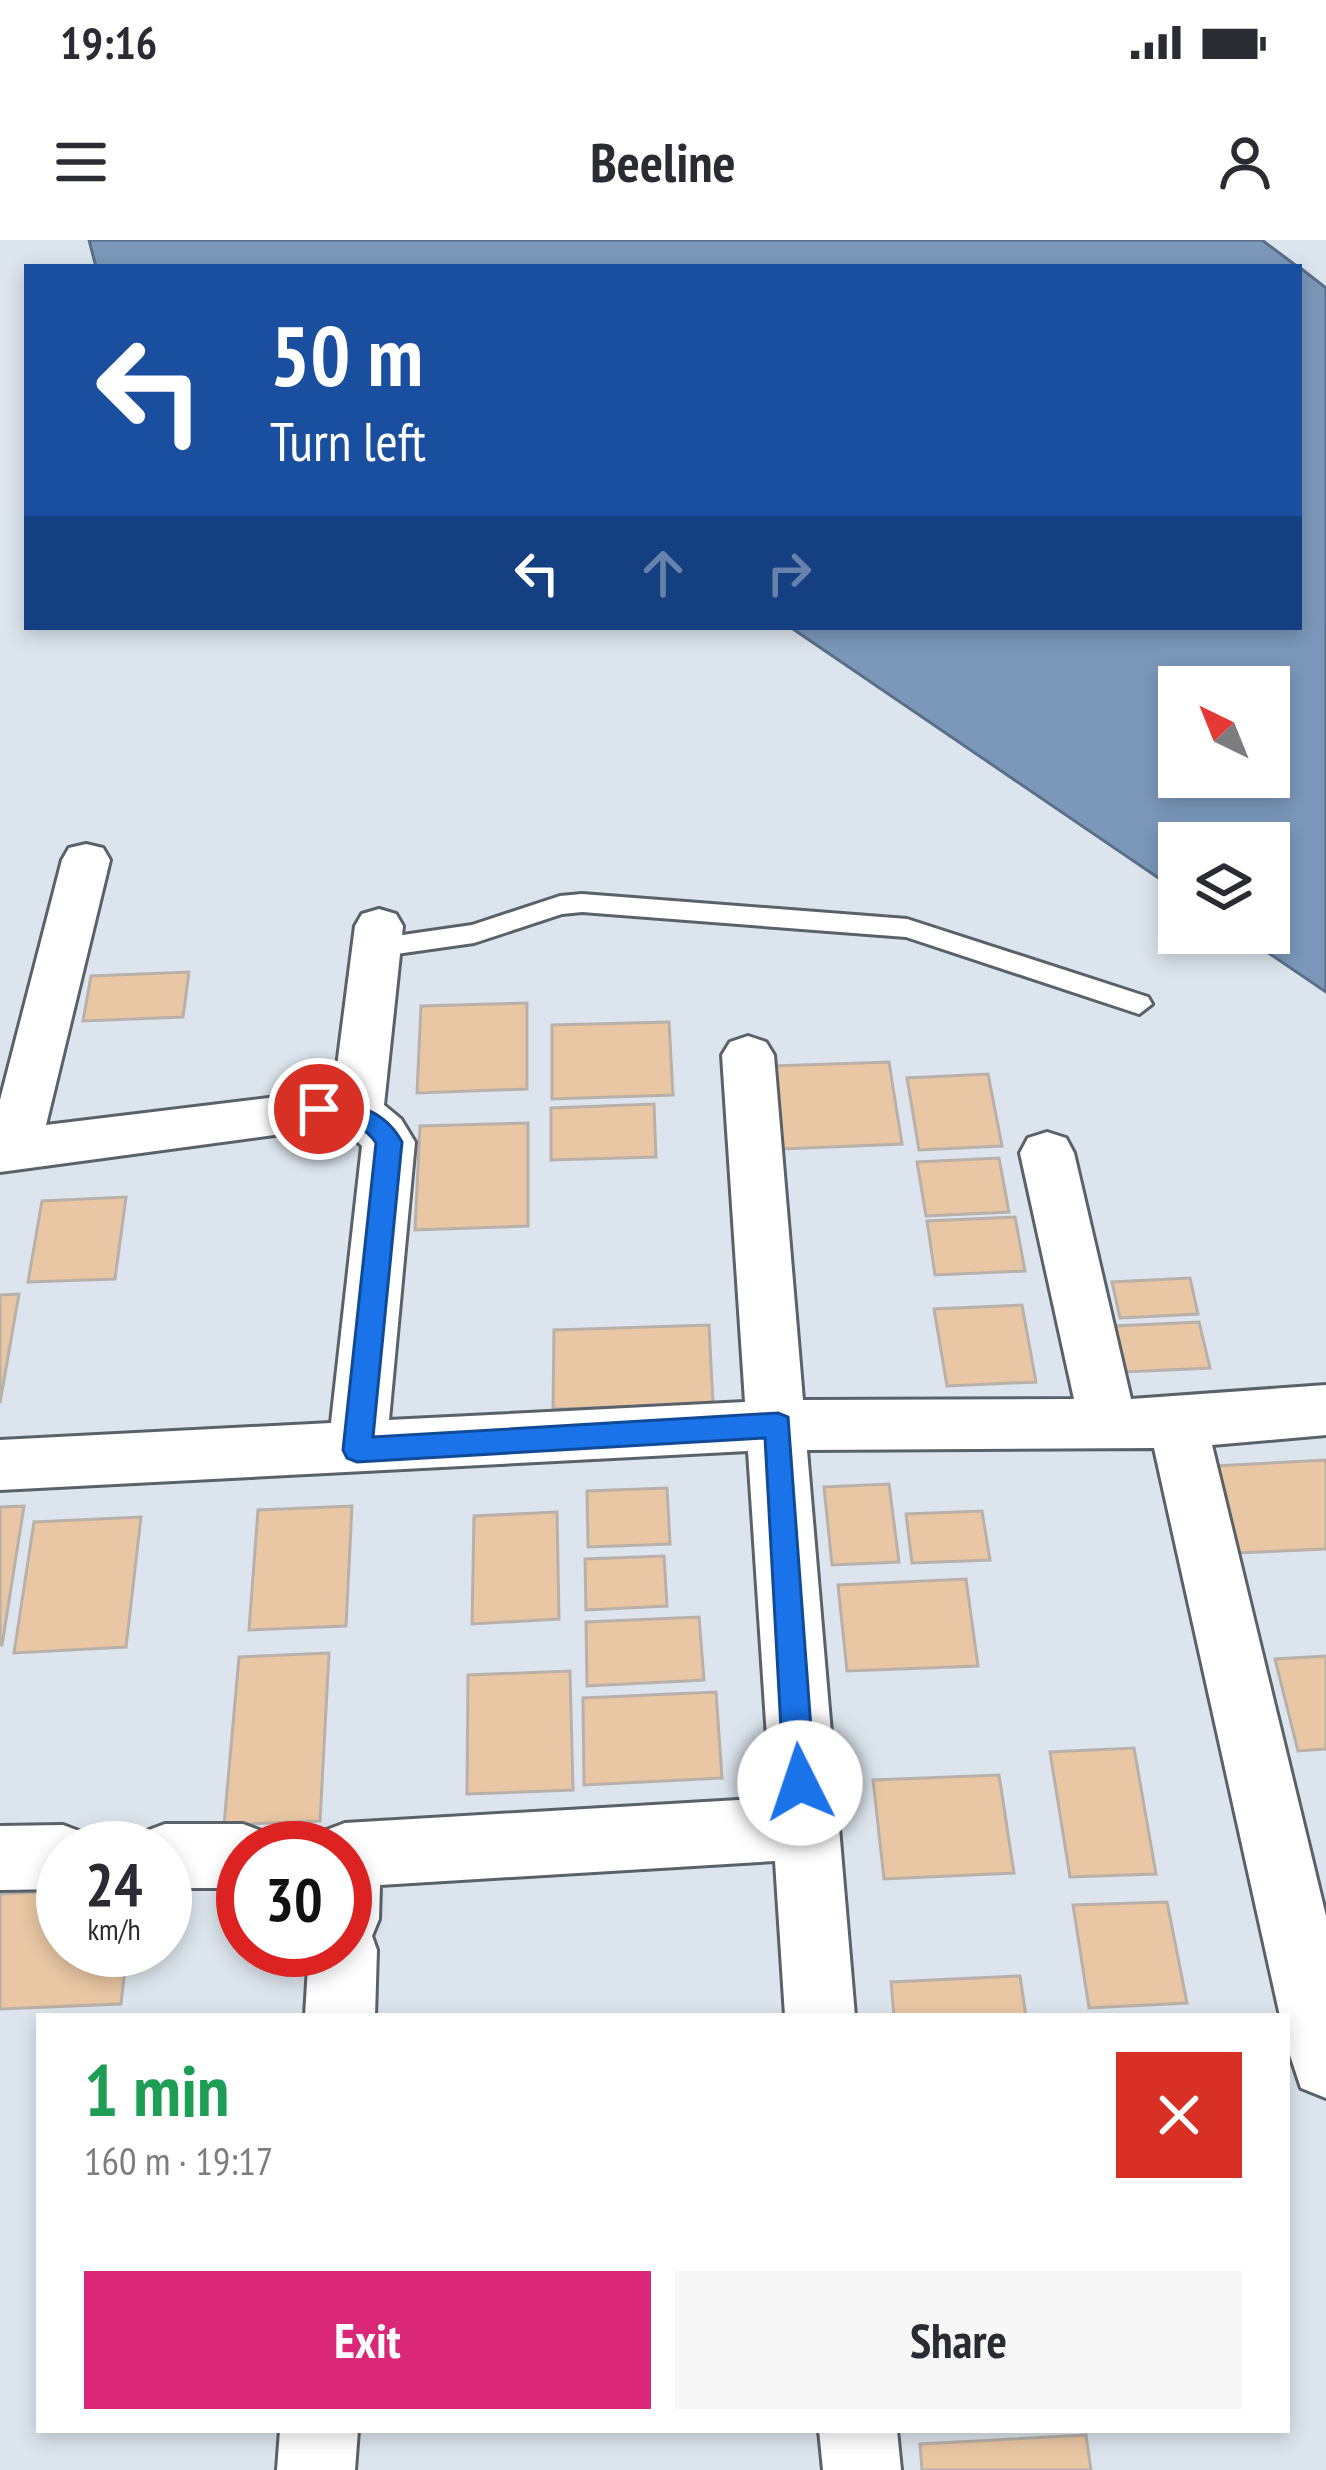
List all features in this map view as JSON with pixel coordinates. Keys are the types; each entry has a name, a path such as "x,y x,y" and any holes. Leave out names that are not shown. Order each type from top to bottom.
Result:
{"street":[{"path":"86,860 6,1152 319,1109 357,1115 378,1125 389,1142 357,1450"},
{"path":"357,1115 377,937"},
{"path":"748,1055 778,1425 802,1828 820,2013"},
{"path":"1047,1153 1108,1423"},
{"path":"0,1466 778,1425 1178,1423 1326,1410"},
{"path":"1178,1423 1326,2063"},
{"path":"372,1873 802,1828"},
{"path":"0,1858 36,1857"},
{"path":"340,2013 342,1977"},
{"path":"316,2470 319,2433"},
{"path":"858,2433 862,2470"}],"lane":[{"path":"377,937 474,934 560,905 582,903 907,928 1139,1004"}],"water":[{"path":"89,240 1262,240 1294,264 95,264"},
{"path":"1302,269 1326,288 1326,992 1270,954 1290,954 1290,822 1158,822 1158,878 794,630 1302,630"}],"building":[{"path":"189,972 183,1017 83,1021 91,976"},
{"path":"527,1003 527,1089 417,1093 421,1006"},
{"path":"669,1022 673,1095 552,1099 552,1025"},
{"path":"889,1062 902,1144 782,1149 773,1066"},
{"path":"988,1074 1002,1146 919,1150 907,1078"},
{"path":"654,1104 656,1157 551,1160 551,1108"},
{"path":"528,1123 528,1226 415,1230 420,1126"},
{"path":"999,1158 1009,1212 926,1216 917,1162"},
{"path":"126,1197 115,1279 28,1282 42,1201"},
{"path":"1015,1217 1025,1271 935,1275 927,1221"},
{"path":"1190,1278 1198,1314 1120,1318 1112,1282"},
{"path":"19,1294 0,1403 0,1295"},
{"path":"1022,1305 1036,1382 947,1386 934,1309"},
{"path":"1199,1322 1210,1368 1124,1372 1114,1326"},
{"path":"709,1325 713,1404 553,1409 554,1330"},
{"path":"1326,1460 1326,1549 1236,1553 1214,1466"},
{"path":"889,1484 899,1562 832,1565 824,1487"},
{"path":"667,1488 670,1544 588,1547 587,1491"},
{"path":"24,1506 2,1645 0,1645 0,1507"},
{"path":"352,1506 346,1626 249,1630 258,1510"},
{"path":"982,1511 990,1560 912,1563 906,1514"},
{"path":"557,1512 559,1619 472,1624 474,1516"},
{"path":"141,1517 126,1647 14,1653 34,1522"},
{"path":"664,1556 667,1606 586,1610 585,1559"},
{"path":"966,1579 978,1666 847,1671 838,1585"},
{"path":"699,1617 704,1680 587,1686 586,1622"},
{"path":"329,1653 320,1821 224,1821 239,1657"},
{"path":"1326,1656 1326,1749 1298,1751 1275,1659"},
{"path":"570,1671 573,1790 467,1794 468,1675"},
{"path":"716,1692 722,1778 584,1785 583,1698"},
{"path":"1134,1748 1156,1874 1070,1877 1050,1752"},
{"path":"999,1775 1014,1873 884,1879 873,1780"},
{"path":"36,1892 36,1977 124,1977 121,2004 0,2009 0,1894"},
{"path":"1167,1902 1187,2003 1089,2008 1073,1905"},
{"path":"1020,1976 1026,2013 894,2013 891,1982"},
{"path":"1086,2435 1091,2470 922,2470 920,2444"}],"route":[{"path":"319,1109 357,1115 378,1125 389,1142 357,1450 778,1425 800,1783"}]}
